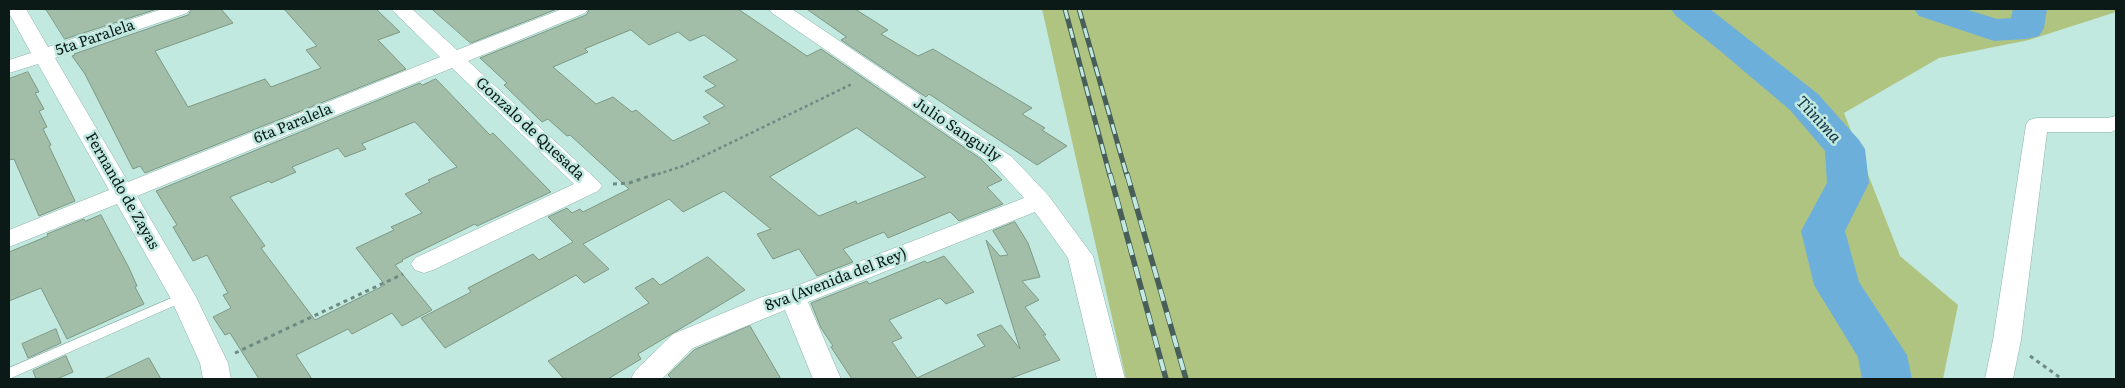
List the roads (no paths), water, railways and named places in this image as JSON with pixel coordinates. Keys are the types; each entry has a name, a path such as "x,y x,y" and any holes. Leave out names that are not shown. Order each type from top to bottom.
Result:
{"street":[{"name":"Fernando de Zayas","path":"16,9 183,296 216,371"},
{"name":"5ta Paralela","path":"9,67 180,9"},
{"name":"Gonzalo de Quesada","path":"401,9 590,186 424,264"},
{"name":"6ta Paralela","path":"9,239 578,9"},
{"name":"Julio Sanguily","path":"779,9 1004,162 1040,201 1080,256 1111,379"},
{"path":"1999,379 2007,340 2037,125 2114,127"},
{"name":"8va (Avenida del Rey)","path":"645,379 683,342 770,304 793,298 1040,201"},
{"path":"793,298 827,379"}],"lane":[{"path":"9,374 183,296"}],"waterway":[{"name":"Tíinima","path":"1688,9 1732,42 1804,102 1845,149 1848,183 1823,231 1837,285 1882,355 1887,379"},
{"name":"Tíinima","path":"1931,9 1994,30 2026,28 2030,9"}],"railway":[{"path":"1065,9 1110,176"},
{"path":"1079,9 1127,176"},
{"path":"1110,174 1166,379"},
{"path":"1127,174 1186,379"}]}
